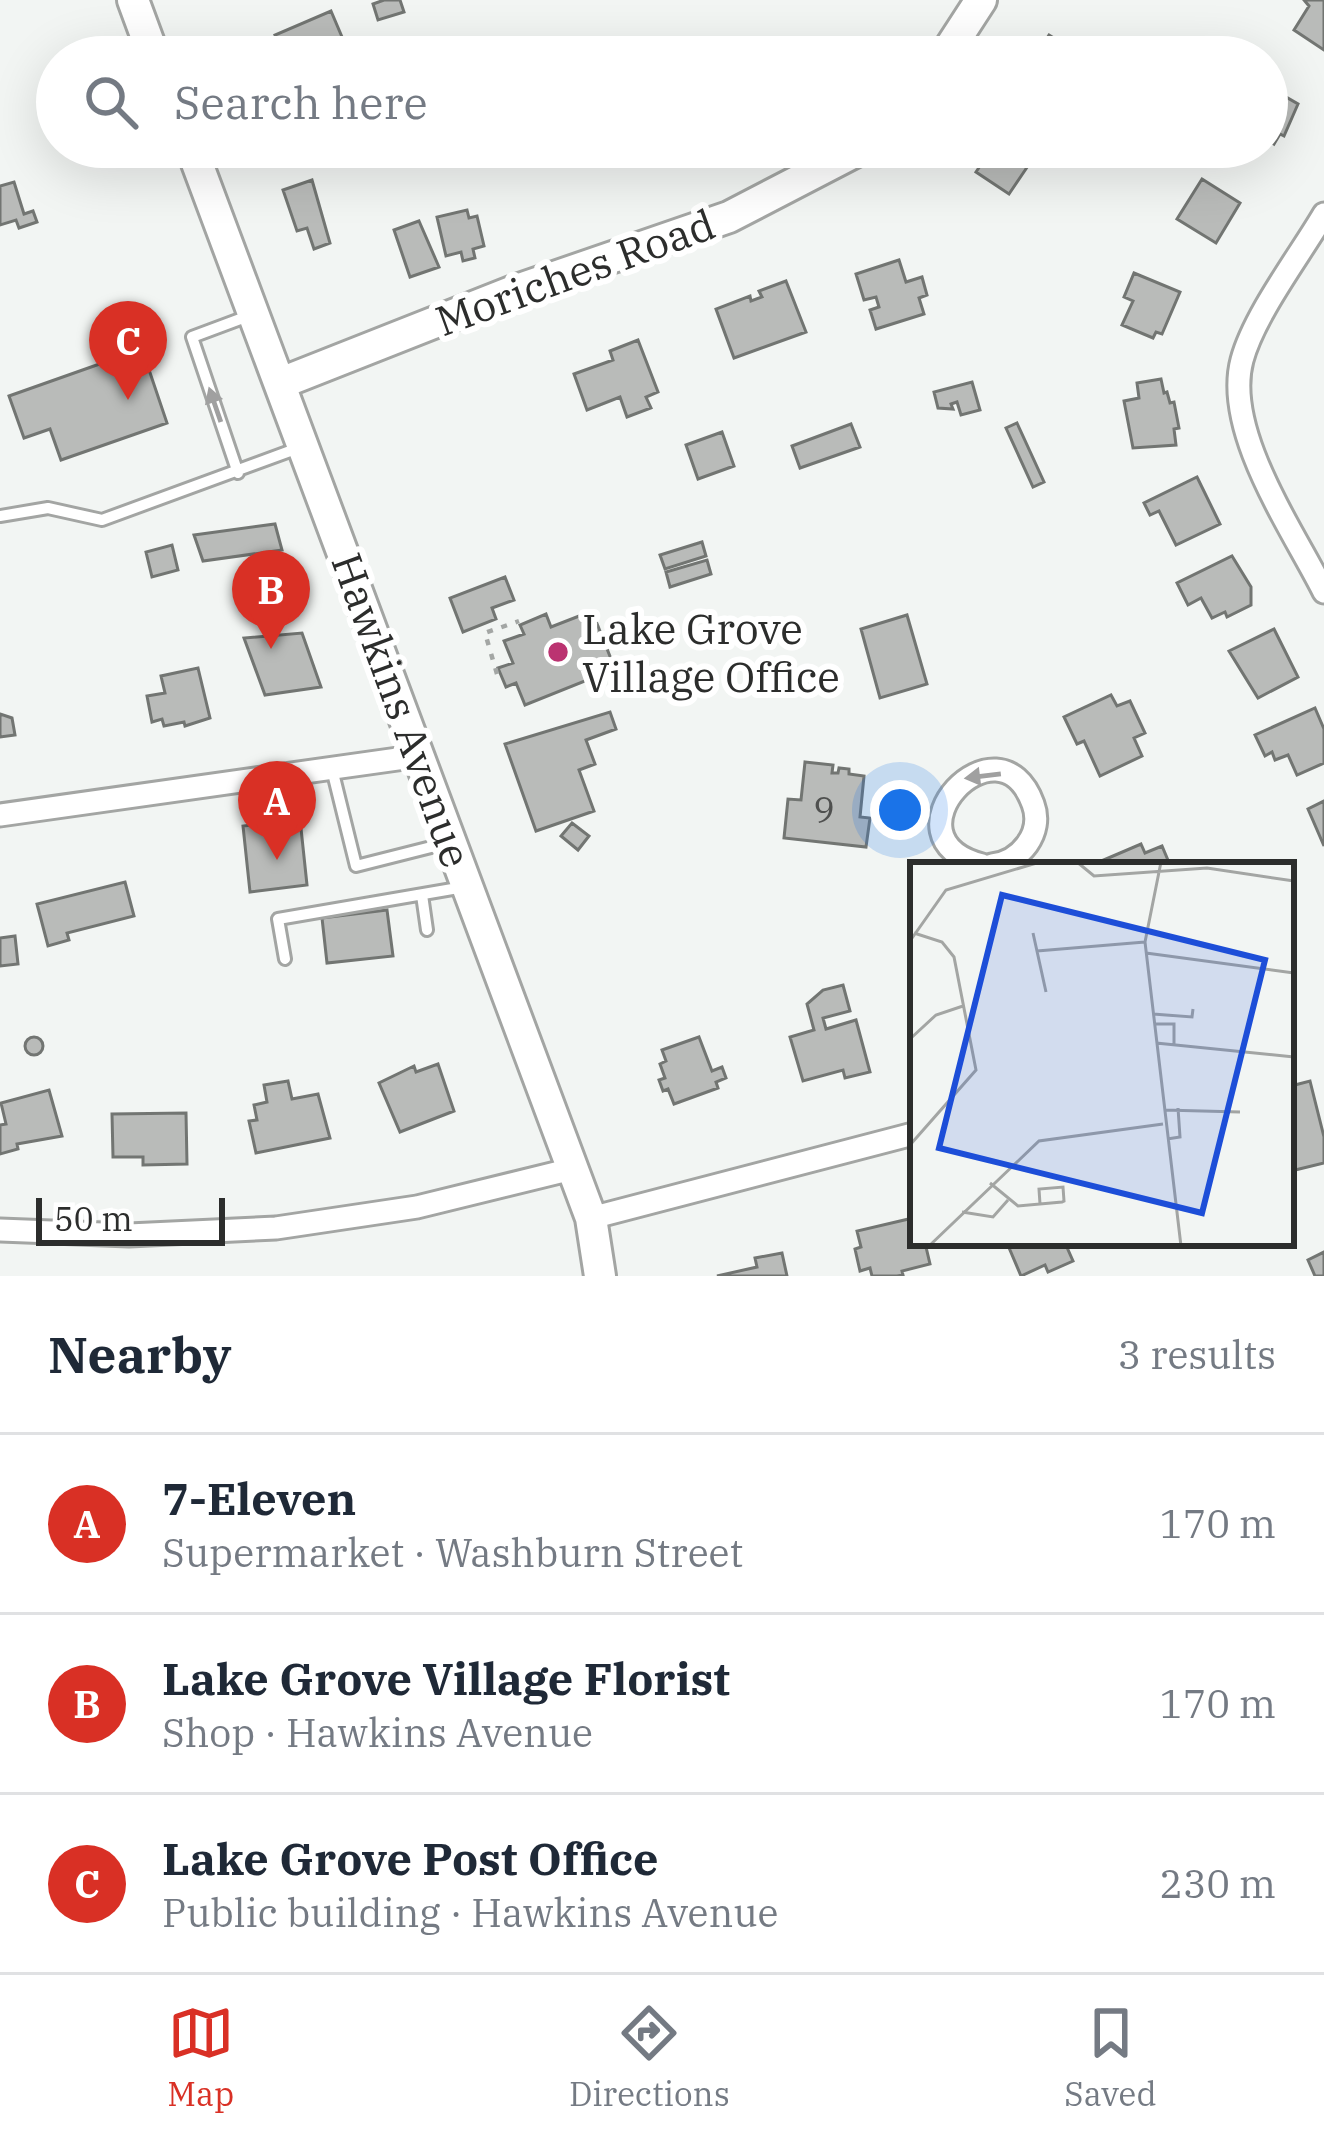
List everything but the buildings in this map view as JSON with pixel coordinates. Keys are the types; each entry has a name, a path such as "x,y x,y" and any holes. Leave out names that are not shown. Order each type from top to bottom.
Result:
{"street":[{"path":"133,0 146,36"},
{"path":"958,36 981,0"},
{"name":"Hawkins Avenue","path":"199,168 591,1218 600,1276"},
{"name":"Moriches Road","path":"281,383 514,291 729,217 824,168"},
{"path":"1324,214 1252,335 1241,362 1240,387 1247,438 1324,592"},
{"path":"0,815 418,757"},
{"path":"974,862 960,857 947,842 941,820 950,790 980,772 1006,775 1020,783 1034,805 1031,838 1022,852 1005,862"},
{"path":"591,1218 910,1135"},
{"path":"0,1230 129,1235 276,1228 417,1207 572,1168"}],"lane":[{"path":"238,473 192,337 252,314"},
{"path":"0,516 48,508 102,520 304,446"},
{"path":"332,769 356,866 451,842"},
{"path":"285,958 278,919 467,887"},
{"path":"422,895 427,930"}],"path":[{"path":"497,674 485,633 519,621"}],"place":[{"name":"Lake Grove Post Office","path":"128,400"},
{"name":"Lake Grove Village Florist","path":"271,649"},
{"name":"Lake Grove Village Office","path":"558,652"},
{"name":"7-Eleven","path":"277,860"}]}
